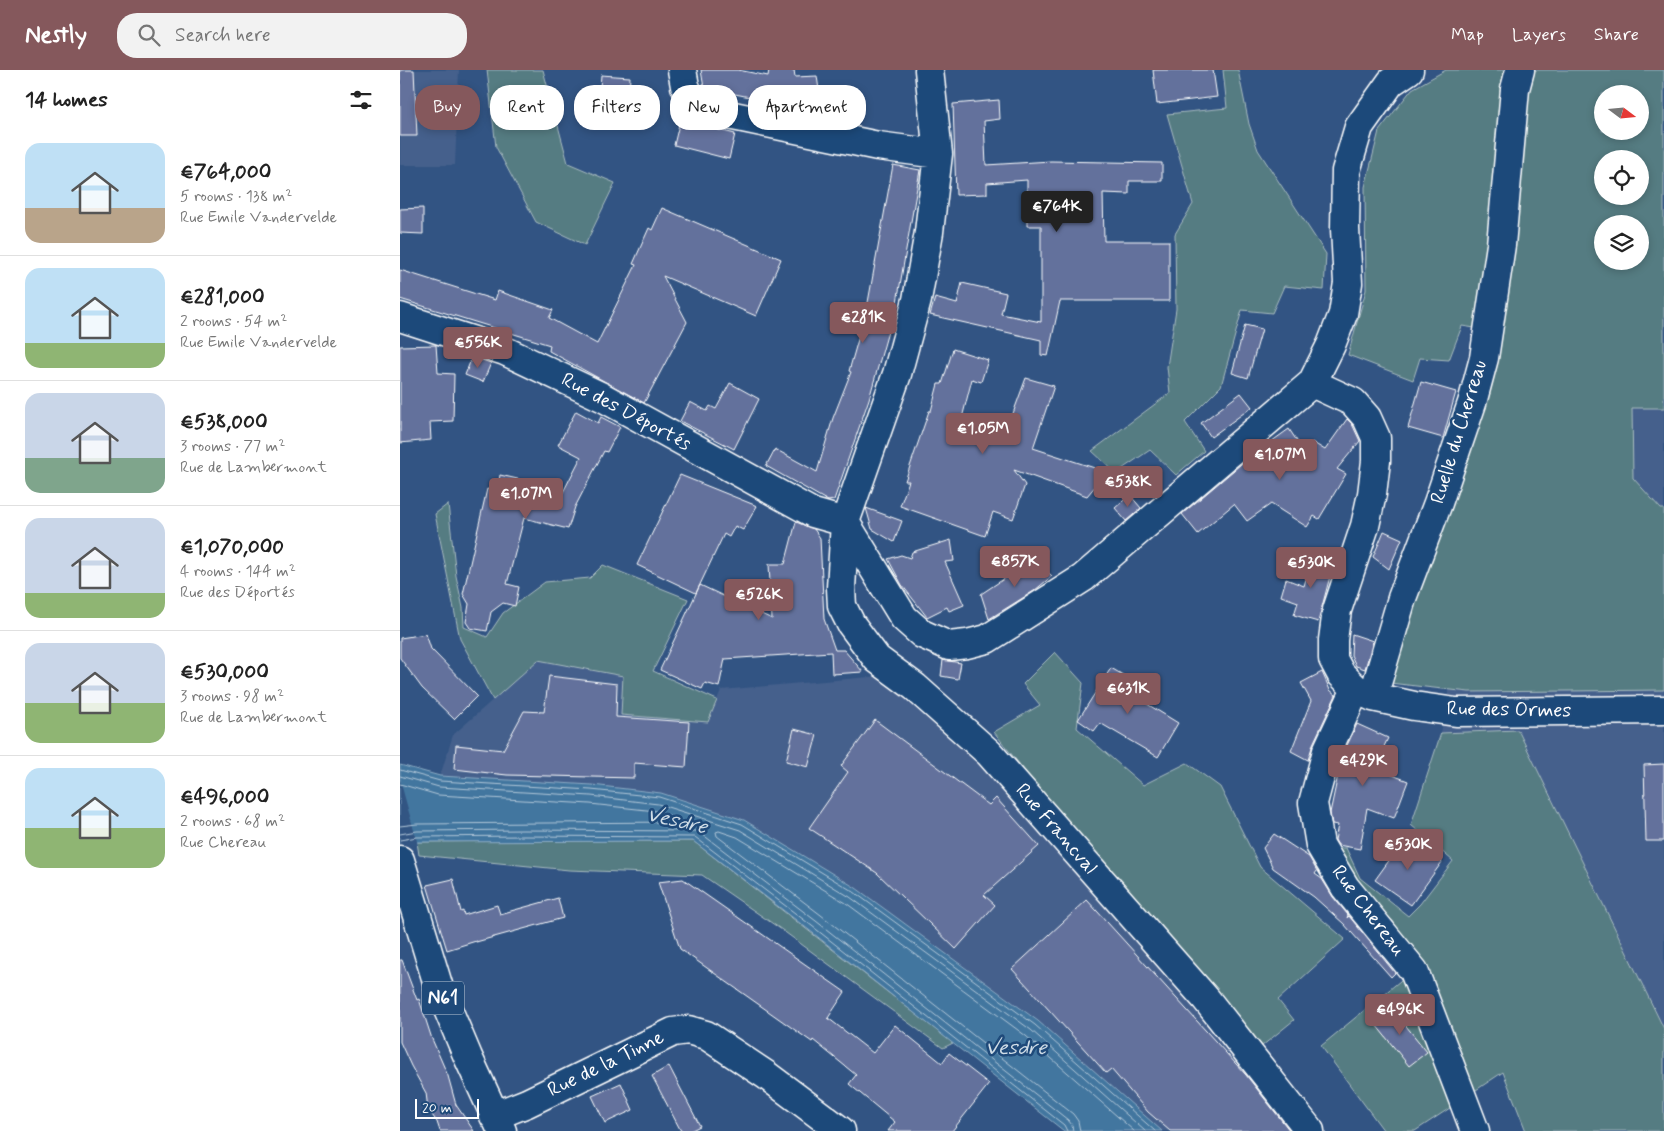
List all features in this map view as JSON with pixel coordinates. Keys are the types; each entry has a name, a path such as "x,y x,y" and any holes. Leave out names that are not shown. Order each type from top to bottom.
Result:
{"street":[{"path":"682,70 685,86 694,104 720,112 878,146 938,154"},
{"name":"Rue Francval","path":"929,70 938,154 929,232 917,300 897,374 845,522 841,588 842,606 851,624 877,659 915,687 989,753 1206,999 1310,1131"},
{"path":"845,522 904,618 922,634 949,646 987,639 1083,578 1312,382 1331,345 1343,314 1348,283 1345,228 1346,171 1359,126 1391,82 1409,70"},
{"name":"Ruelle du Cherreau","path":"1365,693 1441,494 1472,403 1484,358 1501,245 1514,89 1520,70"},
{"name":"Rue des Déportés","path":"400,317 505,351 602,397 812,513 845,522"},
{"path":"1312,382 1354,402 1367,418 1376,438 1376,461 1372,494 1364,526 1337,610 1333,640 1334,659 1341,674 1365,693"},
{"name":"Rue des Ormes","path":"1365,693 1414,706 1456,712 1664,710"},
{"name":"Rue Chereau","path":"1365,693 1327,751 1313,803 1320,845 1345,887 1414,970 1475,1131"},
{"name":"N61","path":"400,860 439,988 498,1124"},
{"name":"Rue de la Tinne","path":"498,1124 527,1103 673,1032 688,1030 706,1035 766,1075 841,1131"}],"shaded area":[{"path":"400,70 459,70 458,85 415,85 415,130 456,130 455,165 400,165"},
{"path":"1535,70 1664,70 1664,1029 1518,730 1441,733 1449,689 1427,686"},
{"path":"538,660 623,676 621,715 708,722 721,690 881,676 970,746 1304,1131 1162,1131 1038,1021 856,888 744,820 661,793 592,785 440,776 453,735"}],"green space":[{"path":"487,70 543,70 547,85 490,85 490,96"},
{"path":"1223,70 1238,70 1249,124 1258,150 1326,254 1324,290 1284,286 1272,313 1242,310 1221,386 1185,422 1204,451 1176,475 1150,450 1116,473 1092,451 1170,393 1167,367 1176,309 1175,234 1193,204 1167,114 1227,108"},
{"path":"1446,70 1515,70 1481,329 1462,326 1449,360 1420,358 1413,380 1348,355 1366,290 1365,187 1379,131 1412,89"},
{"path":"1535,70 1664,70 1664,408 1632,408 1633,478 1661,509 1664,509 1664,690 1469,692 1381,682 1450,497 1527,87"},
{"path":"494,130 559,130 568,163 615,183 585,245 536,222 496,147"},
{"path":"448,504 464,627 487,637 503,613 545,582 590,578 603,565 688,599 653,671 717,700 708,722 621,715 623,676 538,660 493,700 460,639 435,514"},
{"path":"1055,652 1083,683 1077,728 1143,785 1187,763 1220,787 1260,867 1345,939 1278,1000 1294,1020 1262,1046 1162,927 1031,779 994,732 1040,705 1023,684"},
{"path":"1518,730 1664,1029 1664,1131 1526,1131 1503,1072 1470,1094 1432,987 1393,921 1352,886 1333,848 1346,848 1360,878 1408,916 1420,904 1453,861 1411,825 1441,733"},
{"path":"693,841 953,1043 943,1048 782,930 702,875 569,870 419,855 417,842"},
{"path":"1406,976 1456,1104 1415,1131 1384,1131 1321,1046"}],"water":[{"name":"Vesdre","path":"400,765 440,776 592,785 661,793 744,820 856,888 1038,1021 1162,1131 1064,1131 693,841 417,842 400,845"}],"pier":[{"path":"400,780 418,845 400,847"}],"building":[{"path":"400,70 414,70 415,130 417,130 417,136 400,136"},
{"path":"701,70 738,70 768,76 769,70 794,70 795,77 817,76 818,85 748,85 748,97 738,95 738,85 704,85"},
{"path":"1153,70 1213,70 1217,97 1157,104"},
{"path":"601,75 630,77 630,85 600,85"},
{"path":"999,100 1000,119 984,121 986,165 1051,161 1162,163 1162,181 1129,181 1129,194 1103,193 1104,241 1169,241 1169,301 1060,301 1048,356 1041,355 1041,340 930,315 935,298 957,304 962,283 1006,293 1001,314 1041,322 1041,226 1027,226 1027,180 987,183 987,194 956,195 953,104"},
{"path":"678,130 719,130 735,134 729,159 674,145"},
{"path":"893,165 920,170 896,308 893,307 869,399 834,500 828,501 766,466 775,449 817,472 833,418 851,372 849,371 867,308"},
{"path":"423,208 423,234 400,233 400,209"},
{"path":"662,208 781,259 756,316 663,276 687,322 644,403 549,351 550,345 400,299 400,270 495,300 498,291 553,310 549,318 597,344 636,265 633,264 649,228 652,230"},
{"path":"1245,325 1262,329 1248,378 1232,373"},
{"path":"436,345 438,373 454,374 453,421 430,422 431,440 400,443 400,346"},
{"path":"953,349 988,360 981,382 972,379 961,422 1004,438 1026,378 1054,386 1033,448 1107,472 1087,496 1014,470 1025,485 1013,519 993,512 985,536 900,506 909,481 905,481 929,411 931,411 938,384 942,384"},
{"path":"472,357 491,363 483,382 465,375"},
{"path":"1421,382 1456,392 1443,438 1408,428"},
{"path":"730,383 759,399 734,449 680,421 690,402 707,411 710,406 716,409"},
{"path":"1241,393 1252,407 1211,437 1201,423"},
{"path":"576,411 598,423 601,417 620,427 607,452 604,451 575,507 568,529 524,518 507,584 519,587 515,606 503,603 491,612 487,631 470,628 466,622 469,604 463,594 487,489 497,491 500,475 522,480 518,496 558,502 581,457 558,445"},
{"path":"1347,419 1352,424 1360,441 1337,469 1346,474 1319,519 1314,516 1307,527 1271,504 1247,521 1234,504 1198,534 1182,514 1247,459 1289,429 1305,453 1312,442 1325,450"},
{"path":"680,475 757,506 743,530 735,526 729,537 724,534 696,593 637,565"},
{"path":"1130,495 1141,508 1126,521 1115,508"},
{"path":"866,508 902,521 894,542 872,529"},
{"path":"796,522 814,529 820,538 824,619 835,650 844,650 863,672 832,674 831,652 725,659 719,687 705,683 702,689 660,670 700,585 772,619 769,564 785,564"},
{"path":"1384,531 1402,539 1389,569 1373,557"},
{"path":"951,540 954,561 945,562 964,605 949,611 947,607 927,617 902,585 888,559 901,555 910,558 912,552"},
{"path":"1313,555 1334,561 1318,622 1294,615 1298,602 1281,596 1286,579 1304,586"},
{"path":"1034,559 1052,576 1034,591 989,619 981,594"},
{"path":"426,634 431,649 477,696 454,719 422,688 400,658 400,638"},
{"path":"1352,634 1373,641 1365,669 1356,666 1351,655"},
{"path":"943,660 961,663 958,679 941,676"},
{"path":"1111,668 1128,678 1121,688 1178,723 1158,757 1100,723 1094,731 1078,720"},
{"path":"1322,672 1330,690 1336,695 1313,744 1308,760 1291,751 1311,701 1301,683"},
{"path":"549,676 617,684 616,717 689,722 686,767 634,763 634,778 507,775 454,769 456,745 503,750 524,711 544,712"},
{"path":"875,720 989,805 996,798 1039,846 984,895 995,905 956,949 877,873 809,828 848,772 841,766"},
{"path":"1357,724 1388,738 1374,768 1408,781 1394,818 1367,808 1360,849 1338,845 1335,840 1338,825 1332,824 1330,813 1342,756"},
{"path":"794,729 817,735 808,767 786,761"},
{"path":"1664,764 1664,841 1646,841 1644,765"},
{"path":"1274,834 1309,857 1317,871 1315,874 1322,879 1333,897 1348,915 1347,918 1349,916 1395,973 1391,977 1344,924 1314,897 1273,868 1263,848"},
{"path":"1406,837 1442,862 1411,905 1375,880"},
{"path":"453,879 461,912 463,911 464,915 497,905 500,914 558,898 563,918 447,950 427,885"},
{"path":"683,879 845,992 828,1018 873,1053 895,1025 942,1063 949,1053 989,1084 952,1131 888,1131 895,1122 849,1084 856,1075 813,1040 812,1042 680,949 658,882"},
{"path":"1087,900 1246,1075 1290,1131 1170,1131 1148,1112 1111,1069 1106,1073 1012,969"},
{"path":"400,960 402,960 417,1000 419,999 432,1039 448,1076 456,1105 474,1131 440,1131 437,1122 428,1109 426,1093 400,1042"},
{"path":"1390,1006 1427,1052 1409,1066 1372,1020"},
{"path":"669,1066 700,1126 690,1131 681,1131 652,1076"},
{"path":"621,1083 633,1110 605,1123 592,1096"}]}
